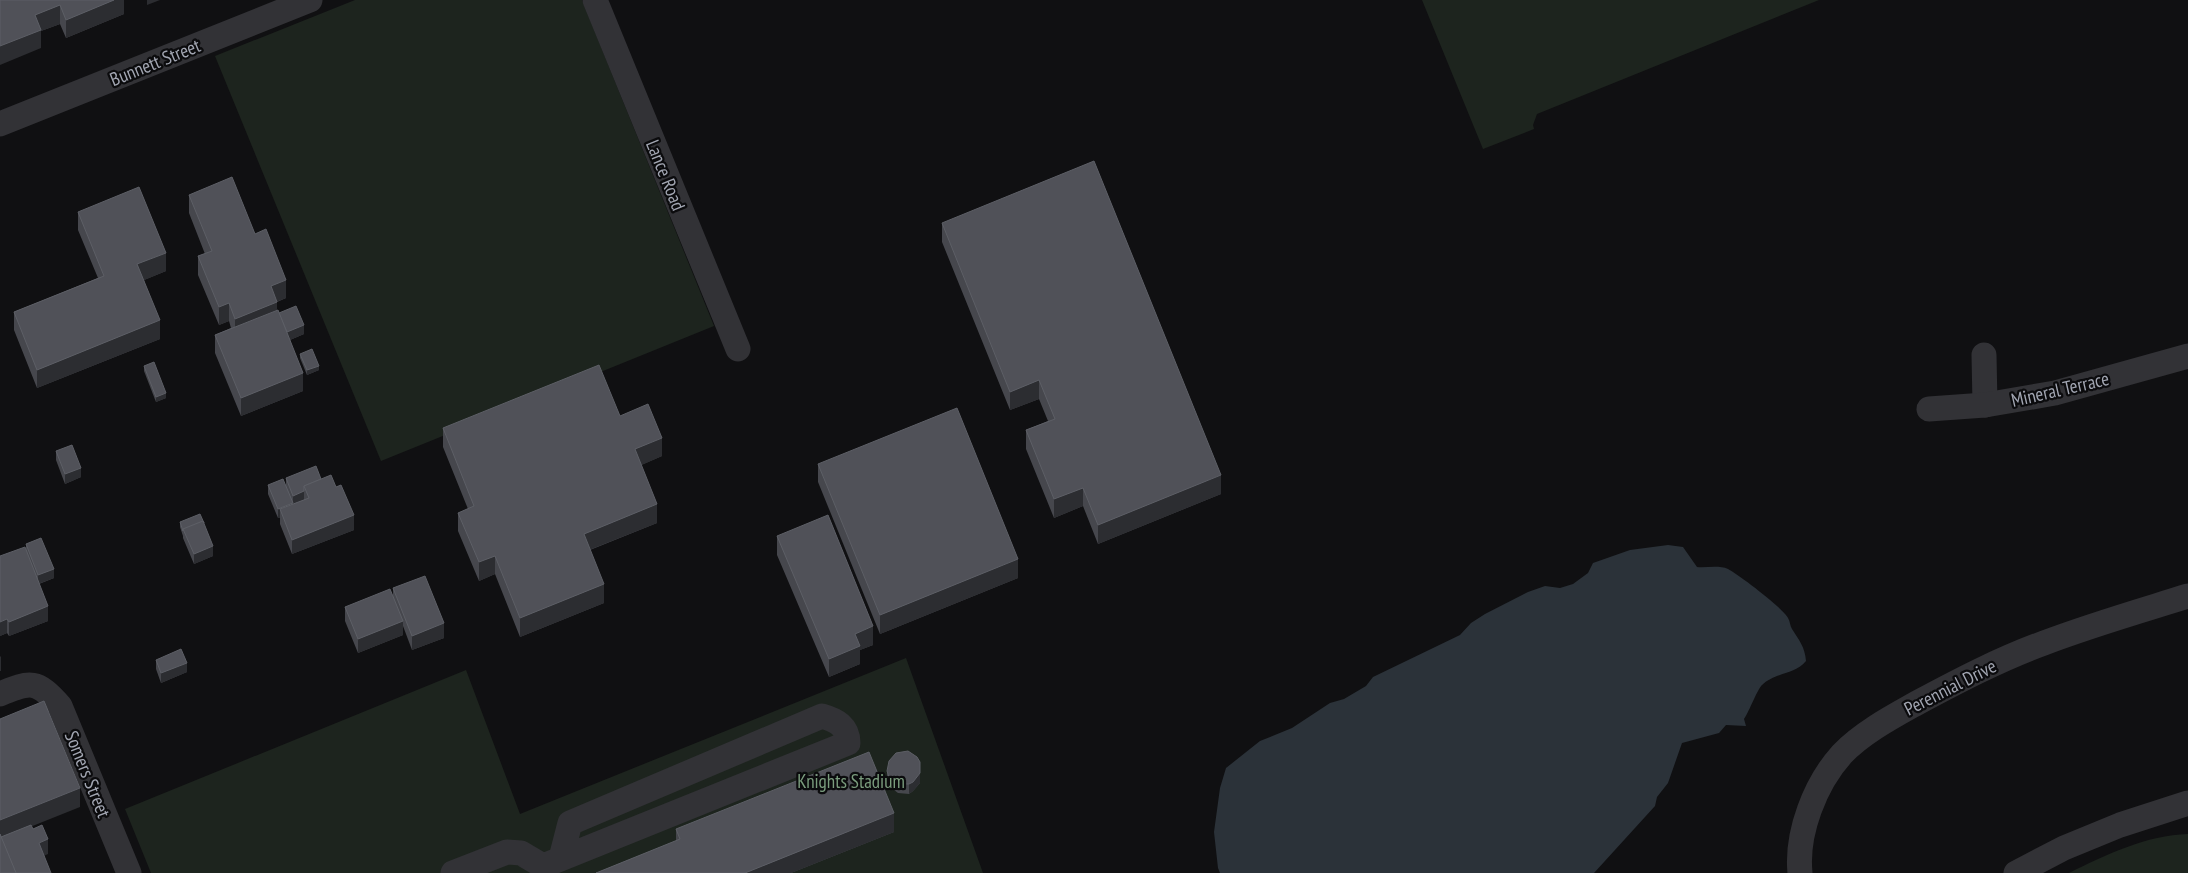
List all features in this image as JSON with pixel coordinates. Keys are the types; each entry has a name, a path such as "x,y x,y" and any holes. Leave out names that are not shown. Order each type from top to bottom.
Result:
{"street":[{"name":"Bunnett Street","path":"0,124 310,0"},
{"name":"Lance Road","path":"595,0 738,349"},
{"path":"1984,355 1985,405"},
{"name":"Mineral Terrace","path":"1929,409 1985,405 2055,393 2188,356"},
{"name":"Perennial Drive","path":"1800,873 1802,838 1815,800 1832,768 1843,754 1860,740 1903,711 1988,666 2044,643 2188,596"},
{"name":"Somers Street","path":"0,694 24,685 35,685 48,692 60,706 129,873"},
{"path":"453,873 507,852 522,853 542,866 848,743 848,734 837,720 822,716 570,823 561,858"},
{"path":"2016,873 2064,848 2120,825 2188,803"}],"green space":[{"path":"355,0 582,0 714,326 381,461 215,56"},
{"path":"1422,0 1819,0 1537,114 1533,125 1534,129 1483,149"},
{"name":"Knights Stadium","path":"906,658 983,873 151,873 125,809 466,670 520,814"},
{"path":"2188,834 2188,873 2069,873 2097,859 2142,842 2173,835"}],"shaded area":[{"path":"1668,545 1683,547 1697,567 1728,569 1770,600 1788,618 1791,628 1803,648 1806,661 1796,669 1773,678 1762,685 1744,719 1746,726 1726,725 1719,733 1682,743 1668,783 1657,797 1655,806 1594,873 1220,873 1214,832 1220,788 1226,768 1260,741 1292,728 1330,703 1344,699 1366,686 1373,677 1460,635 1471,623 1485,614 1528,592 1545,586 1560,588 1573,584 1588,573 1593,563 1630,550"}],"building":[{"path":"0,0 114,0 66,20 60,5 35,15 41,30 0,46"},
{"path":"1094,161 1221,475 1098,525 1083,488 1054,499 1026,430 1055,419 1039,380 1010,392 942,223"},
{"path":"232,177 255,234 266,229 286,280 271,286 277,302 235,319 229,303 219,307 198,256 212,251 189,195"},
{"path":"139,187 166,253 137,264 160,320 37,370 14,312 104,276 78,212"},
{"path":"296,306 304,325 287,332 279,313"},
{"path":"278,310 303,373 241,398 215,335"},
{"path":"312,349 319,366 307,370 300,354"},
{"path":"154,362 166,393 156,397 144,366"},
{"path":"599,365 620,416 648,404 662,438 635,449 657,504 584,534 604,584 520,618 495,556 479,562 458,513 474,506 443,428"},
{"path":"957,408 1018,559 880,615 818,464"},
{"path":"72,445 81,468 65,474 56,451"},
{"path":"316,466 321,479 304,486 304,491 293,496 286,478"},
{"path":"331,475 336,487 341,485 354,515 292,540 280,509 309,498 304,486"},
{"path":"283,479 293,503 278,509 268,485"},
{"path":"200,514 204,523 203,521 183,529 183,531 180,522"},
{"path":"828,515 873,626 855,634 860,646 829,659 777,536"},
{"path":"203,521 213,546 194,554 183,529"},
{"path":"41,538 54,569 38,575 26,544"},
{"path":"25,547 48,606 9,622 7,619 0,622 0,556"},
{"path":"425,576 444,623 412,636 393,588"},
{"path":"390,589 403,621 358,639 345,607"},
{"path":"181,649 187,663 161,673 156,660"},
{"path":"44,701 80,788 0,820 0,719"},
{"path":"908,751 917,757 920,762 920,773 909,784 898,784 889,777 887,771 889,761 896,753"},
{"path":"869,752 894,813 745,873 596,873 680,839 676,829"},
{"path":"31,825 33,829 42,825 48,839 39,843 51,873 16,873 1,837"},
{"path":"0,834 16,873 0,873"}]}
